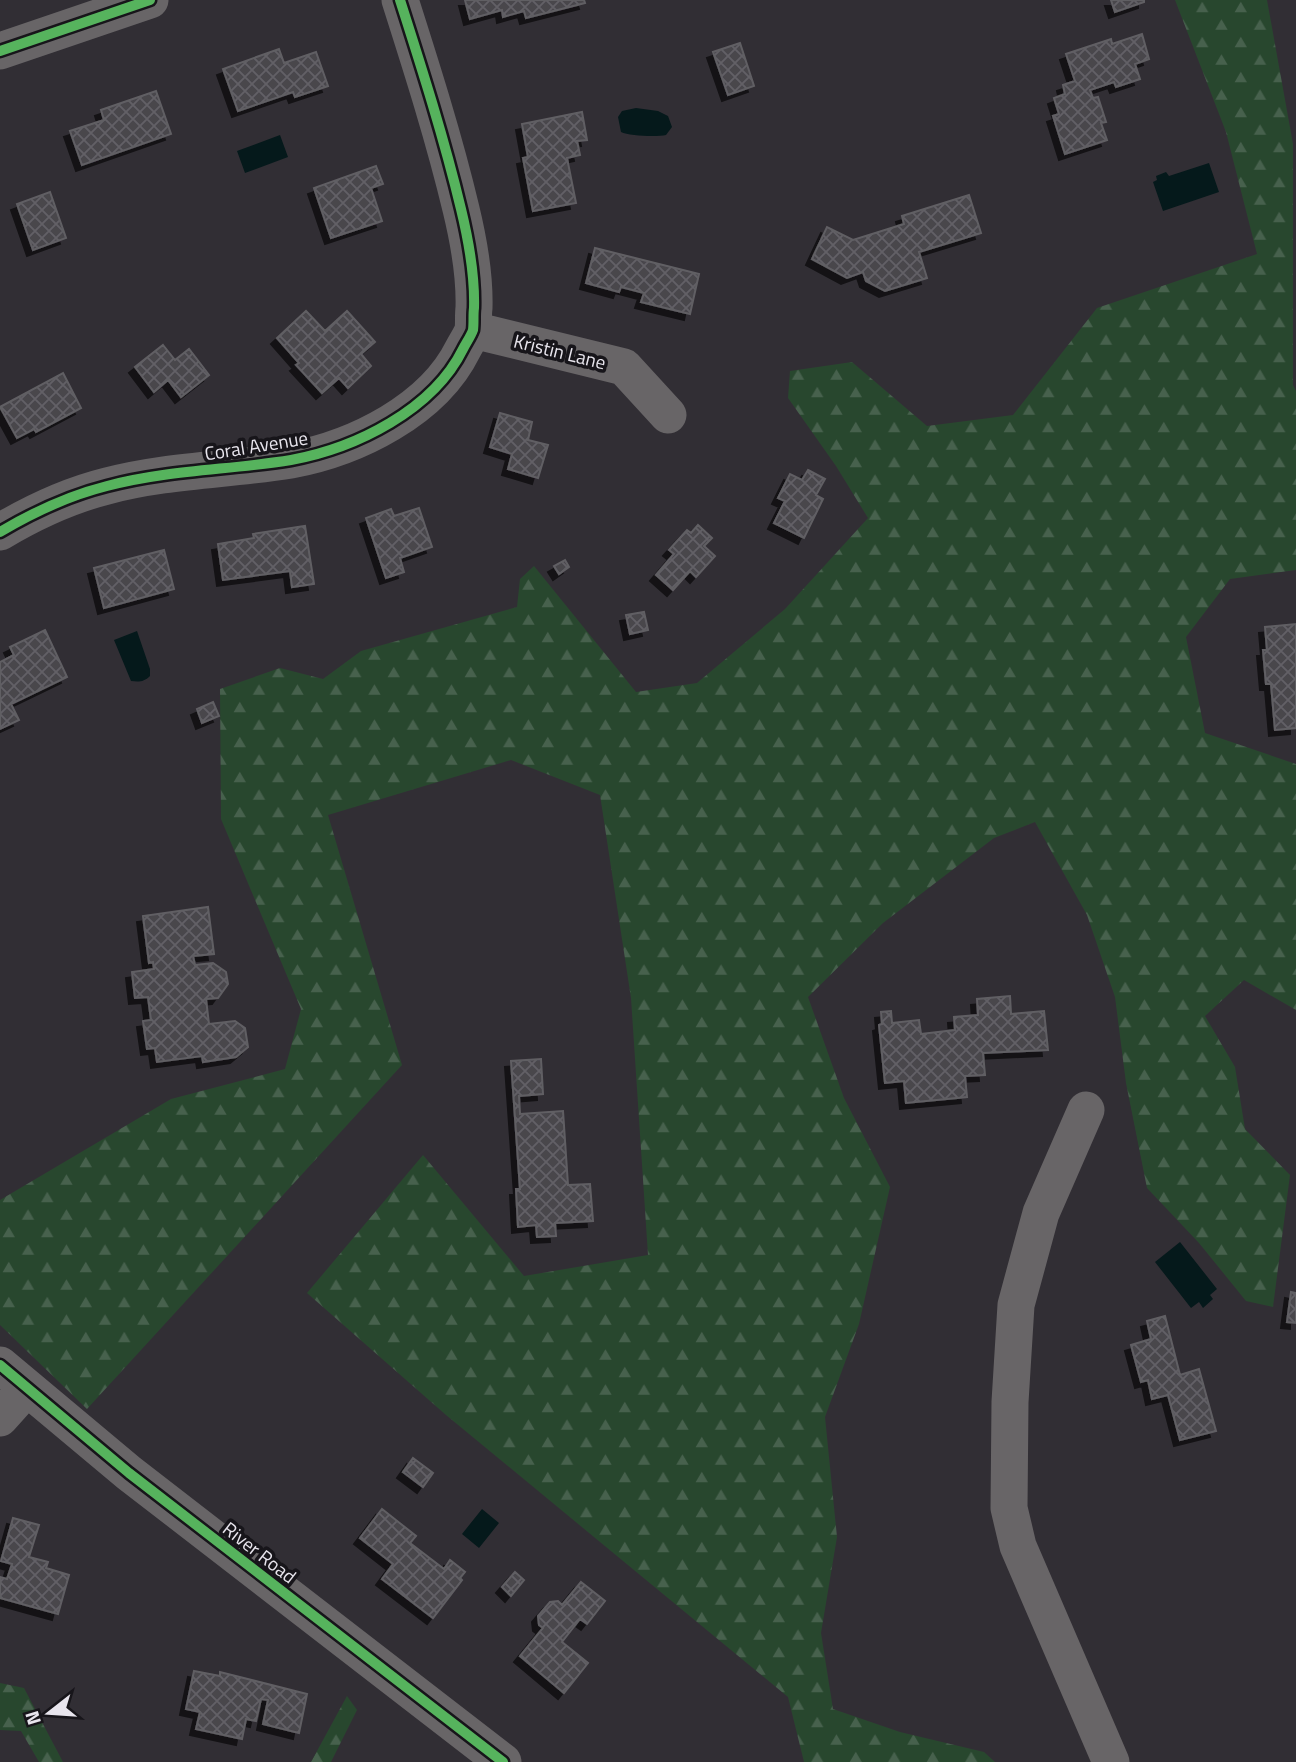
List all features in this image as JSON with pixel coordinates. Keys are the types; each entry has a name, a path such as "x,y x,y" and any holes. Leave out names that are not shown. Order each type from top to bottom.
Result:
{"street":[{"path":"0,51 150,0"},
{"name":"Coral Avenue","path":"0,532 71,498 106,486 141,478 292,459 366,437 402,416 436,386 457,361 473,330 475,286 469,246 444,141 400,0"},
{"name":"Kristin Lane","path":"473,330 624,368 668,415"},
{"path":"1086,1110 1041,1213 1016,1305 1010,1402 1009,1508 1018,1546 1111,1762"},
{"path":"0,1418 13,1377"},
{"name":"River Road","path":"13,1377 129,1474 503,1762"}],"green space":[{"path":"1175,0 1267,0 1293,144 1296,570 1230,579 1186,637 1205,733 1296,764 1296,1010 1244,980 1205,1016 1235,1067 1245,1129 1290,1175 1273,1307 1246,1301 1199,1243 1147,1188 1126,1083 1115,997 1087,915 1035,822 994,838 883,923 808,997 844,1098 890,1187 859,1324 825,1417 837,1537 821,1633 833,1709 900,1732 984,1752 995,1762 804,1762 788,1697 446,1415 307,1293 423,1155 524,1276 648,1255 631,998 600,795 511,760 328,815 402,1065 87,1409 0,1325 0,1200 171,1099 285,1069 301,1009 221,819 220,689 280,668 323,679 361,651 517,607 520,579 534,566 636,692 697,683 785,609 868,518 836,466 788,398 790,371 852,362 927,426 1013,415 1097,308 1257,254 1226,132"},
{"path":"0,1683 24,1688 63,1762 39,1762 21,1731 0,1730"},
{"path":"347,1696 357,1710 331,1762 311,1762"}],"shaded area":[{"path":"636,108 658,111 668,116 672,127 662,136 621,132 618,117 622,111"},
{"path":"280,135 288,157 245,173 237,151"},
{"path":"1209,163 1219,192 1163,211 1153,182 1157,180 1156,176 1166,172 1169,176"},
{"path":"137,631 150,676 131,681 114,640"},
{"path":"1180,1242 1217,1289 1210,1295 1213,1299 1203,1308 1199,1302 1191,1308 1155,1262"},
{"path":"482,1509 499,1523 479,1548 462,1534"}],"building":[{"path":"465,0 584,0 585,3 526,18 524,11 503,17 502,10 470,19"},
{"path":"1111,0 1144,0 1144,2 1115,12"},
{"path":"1142,34 1149,59 1135,64 1140,79 1116,87 1114,82 1090,90 1093,98 1098,97 1106,122 1101,123 1107,140 1065,154 1053,116 1059,114 1054,98 1065,94 1063,85 1075,81 1066,54 1111,39 1112,44"},
{"path":"740,43 754,86 728,95 713,52"},
{"path":"279,49 284,63 316,52 328,86 295,97 293,92 238,111 223,69"},
{"path":"156,91 171,134 82,165 70,131 104,120 101,110"},
{"path":"582,112 587,140 577,141 580,155 567,158 576,203 533,211 523,158 528,157 522,124"},
{"path":"376,166 383,184 371,188 382,221 331,238 314,188"},
{"path":"50,192 66,238 33,250 17,204"},
{"path":"969,195 981,233 919,252 927,278 885,291 866,281 863,272 847,278 812,259 827,227 853,240 904,224 902,216"},
{"path":"595,248 699,274 690,314 641,302 644,293 621,287 619,292 586,283"},
{"path":"306,311 325,331 347,311 375,342 361,354 371,366 348,388 339,378 322,393 296,365 299,363 277,338"},
{"path":"163,345 175,360 189,349 209,375 181,397 168,380 154,392 135,367"},
{"path":"63,373 81,408 36,432 34,429 17,438 0,407"},
{"path":"500,413 532,422 528,440 548,445 538,478 508,469 512,454 490,447"},
{"path":"808,470 825,479 816,495 823,499 804,538 774,523 785,501 778,498 790,474 802,480"},
{"path":"419,508 432,547 400,558 404,572 386,578 366,518 391,509 394,516"},
{"path":"698,525 712,538 704,546 715,556 696,577 690,571 673,590 656,575 674,554 669,550 687,530 691,533"},
{"path":"305,526 314,584 292,587 290,571 223,580 218,544 254,538 253,534"},
{"path":"164,550 174,589 104,608 94,568"},
{"path":"565,560 569,567 559,574 554,566"},
{"path":"644,612 648,630 630,634 626,615"},
{"path":"1296,624 1296,728 1275,730 1271,684 1266,684 1263,650 1267,650 1265,627"},
{"path":"45,630 67,677 11,704 19,720 0,729 0,662 14,655 10,647"},
{"path":"213,702 219,716 202,723 197,709"},
{"path":"208,907 214,954 193,956 195,965 213,963 226,972 228,984 218,998 206,999 209,1024 235,1021 245,1028 248,1047 236,1057 203,1062 202,1056 157,1062 155,1048 147,1049 143,1021 151,1020 148,997 135,998 132,972 154,969 153,962 149,963 143,916"},
{"path":"1010,996 1011,1014 1044,1011 1048,1050 983,1053 985,1075 965,1076 967,1097 906,1103 904,1081 885,1083 879,1025 882,1024 881,1012 891,1011 892,1023 919,1020 921,1034 955,1030 954,1017 978,1015 977,999"},
{"path":"541,1059 543,1094 519,1096 520,1114 563,1111 568,1185 590,1184 593,1221 555,1223 556,1236 537,1237 536,1225 518,1227 516,1189 520,1189 511,1061"},
{"path":"1291,1292 1296,1293 1296,1323 1287,1322"},
{"path":"1165,1316 1180,1375 1199,1369 1216,1431 1180,1440 1168,1395 1152,1399 1148,1380 1141,1382 1131,1345 1151,1339 1147,1321"},
{"path":"413,1458 433,1473 423,1487 403,1472"},
{"path":"382,1509 416,1536 410,1543 444,1569 450,1560 465,1572 460,1578 462,1580 433,1618 382,1579 393,1564 360,1538"},
{"path":"13,1518 39,1525 29,1557 48,1562 46,1568 69,1575 58,1614 0,1598 0,1577 7,1579 12,1564 1,1561"},
{"path":"515,1572 524,1580 511,1596 502,1587"},
{"path":"581,1582 605,1601 587,1624 580,1619 562,1642 588,1663 564,1693 520,1656 543,1628 539,1625 538,1616 550,1602 558,1601 562,1605"},
{"path":"194,1671 220,1676 220,1672 307,1694 299,1733 263,1724 268,1700 261,1699 256,1721 246,1719 242,1739 196,1729 200,1712 186,1709"}],"cycle path":[{"path":"0,51 150,0"},
{"path":"0,532 52,505 107,486 176,473 291,460 341,446 366,436 413,408 450,371 473,330 474,283 471,258 447,156 400,0"},
{"path":"0,1365 129,1473 503,1762"}]}
